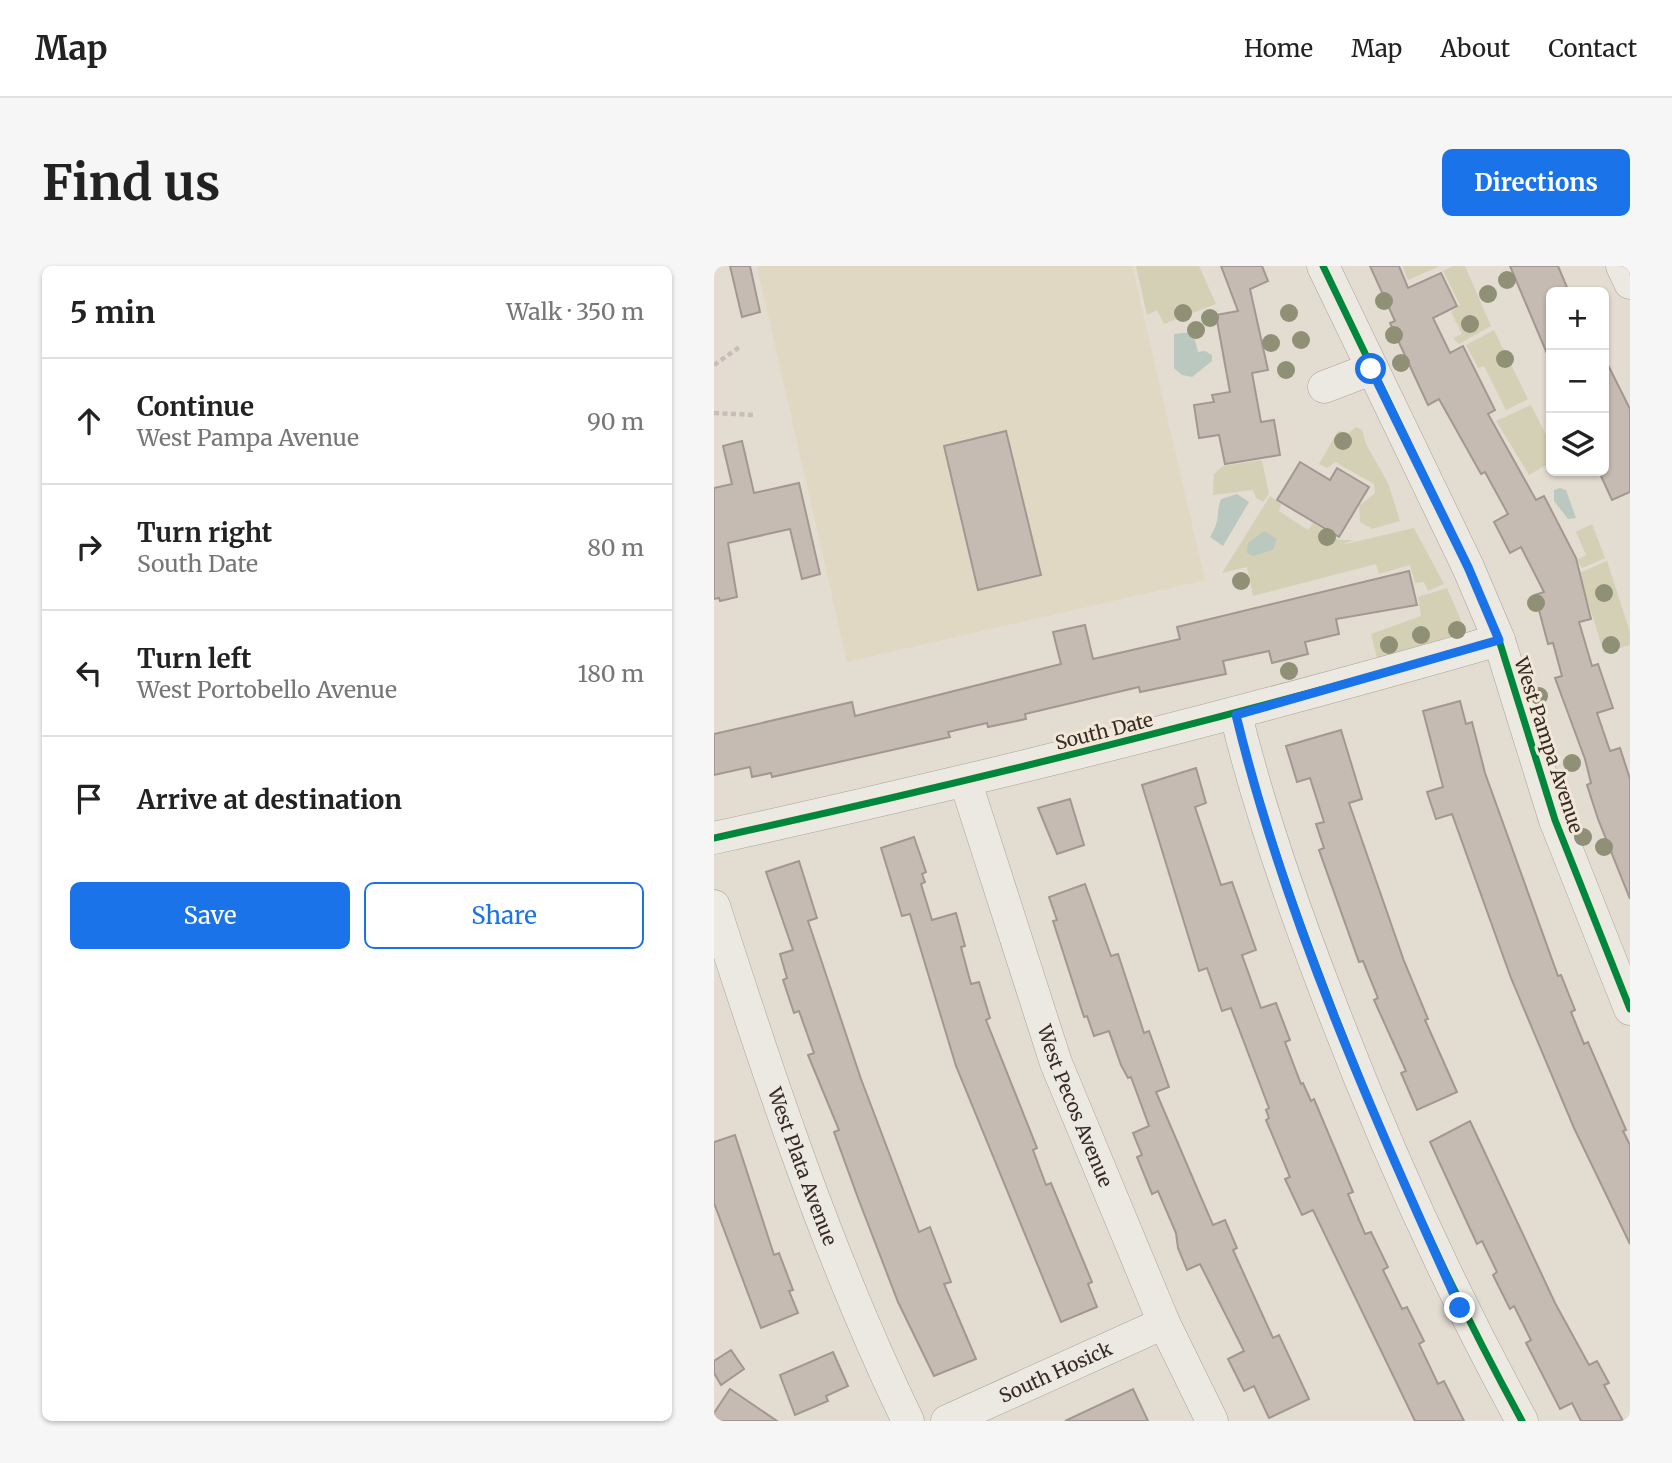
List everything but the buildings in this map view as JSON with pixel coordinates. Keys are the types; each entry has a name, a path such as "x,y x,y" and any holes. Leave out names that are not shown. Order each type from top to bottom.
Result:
{"street":[{"name":"West Pampa Avenue","path":"1323,266 1468,567 1499,640 1555,820 1630,1009"},
{"path":"1622,266 1630,283"},
{"path":"1324,387 1371,369"},
{"name":"South Date","path":"714,838 966,783 1236,715 1499,640"},
{"path":"1236,715 1281,875 1368,1105 1460,1308 1521,1421"},
{"name":"West Pecos Avenue","path":"966,783 1056,1063 1164,1322 1212,1421"},
{"name":"West Plata Avenue","path":"714,906 745,1004 833,1251 908,1421"},
{"name":"South Hosick","path":"947,1421 1164,1322"}],"path":[{"path":"714,365 741,346"},
{"path":"714,413 755,415"}],"shaded area":[{"path":"757,266 1132,266 1205,580 847,662"},
{"path":"1136,266 1199,266 1216,304 1164,324 1157,310 1147,315"},
{"path":"1402,266 1440,266 1408,280"},
{"path":"1453,266 1465,266 1491,326 1459,344 1453,338 1462,334 1451,312 1460,305 1443,271"},
{"path":"1494,330 1528,399 1506,410 1484,366 1478,368 1466,345"},
{"path":"1193,332 1198,352 1205,351 1212,355 1212,361 1192,377 1182,375 1174,368 1174,334"},
{"path":"1531,405 1546,435 1546,465 1529,475 1496,421"},
{"path":"1356,427 1362,430 1366,444 1388,483 1400,521 1372,529 1360,522 1359,506 1375,493 1374,484 1335,462 1327,468 1319,464 1338,431 1349,433"},
{"path":"1262,460 1269,494 1263,502 1256,498 1253,490 1213,495 1214,474 1223,466"},
{"path":"1554,490 1566,490 1576,518 1568,519 1554,501"},
{"path":"1237,494 1249,502 1223,546 1210,537 1216,525 1221,499"},
{"path":"1270,496 1281,504 1279,511 1308,530 1313,523 1339,540 1354,540 1341,545 1414,528 1444,584 1428,591 1424,582 1415,583 1410,565 1379,574 1376,564 1253,596 1247,567 1222,573"},
{"path":"1592,524 1605,558 1582,568 1577,560 1586,555 1576,532"},
{"path":"1264,531 1277,539 1273,550 1252,556 1247,553 1248,543"},
{"path":"1607,561 1630,632 1630,645 1604,653 1579,573"},
{"path":"1447,588 1466,632 1377,658 1371,634 1421,616 1418,597"}],"cycle path":[{"path":"1323,266 1468,567 1499,640 1555,820 1630,1009"},
{"path":"714,838 1108,745 1499,640"},
{"path":"1236,715 1276,855 1347,1047 1441,1263 1522,1421"}],"route":[{"path":"1371,369 1468,567 1499,640 1236,715 1281,875 1368,1105 1460,1308"}]}
